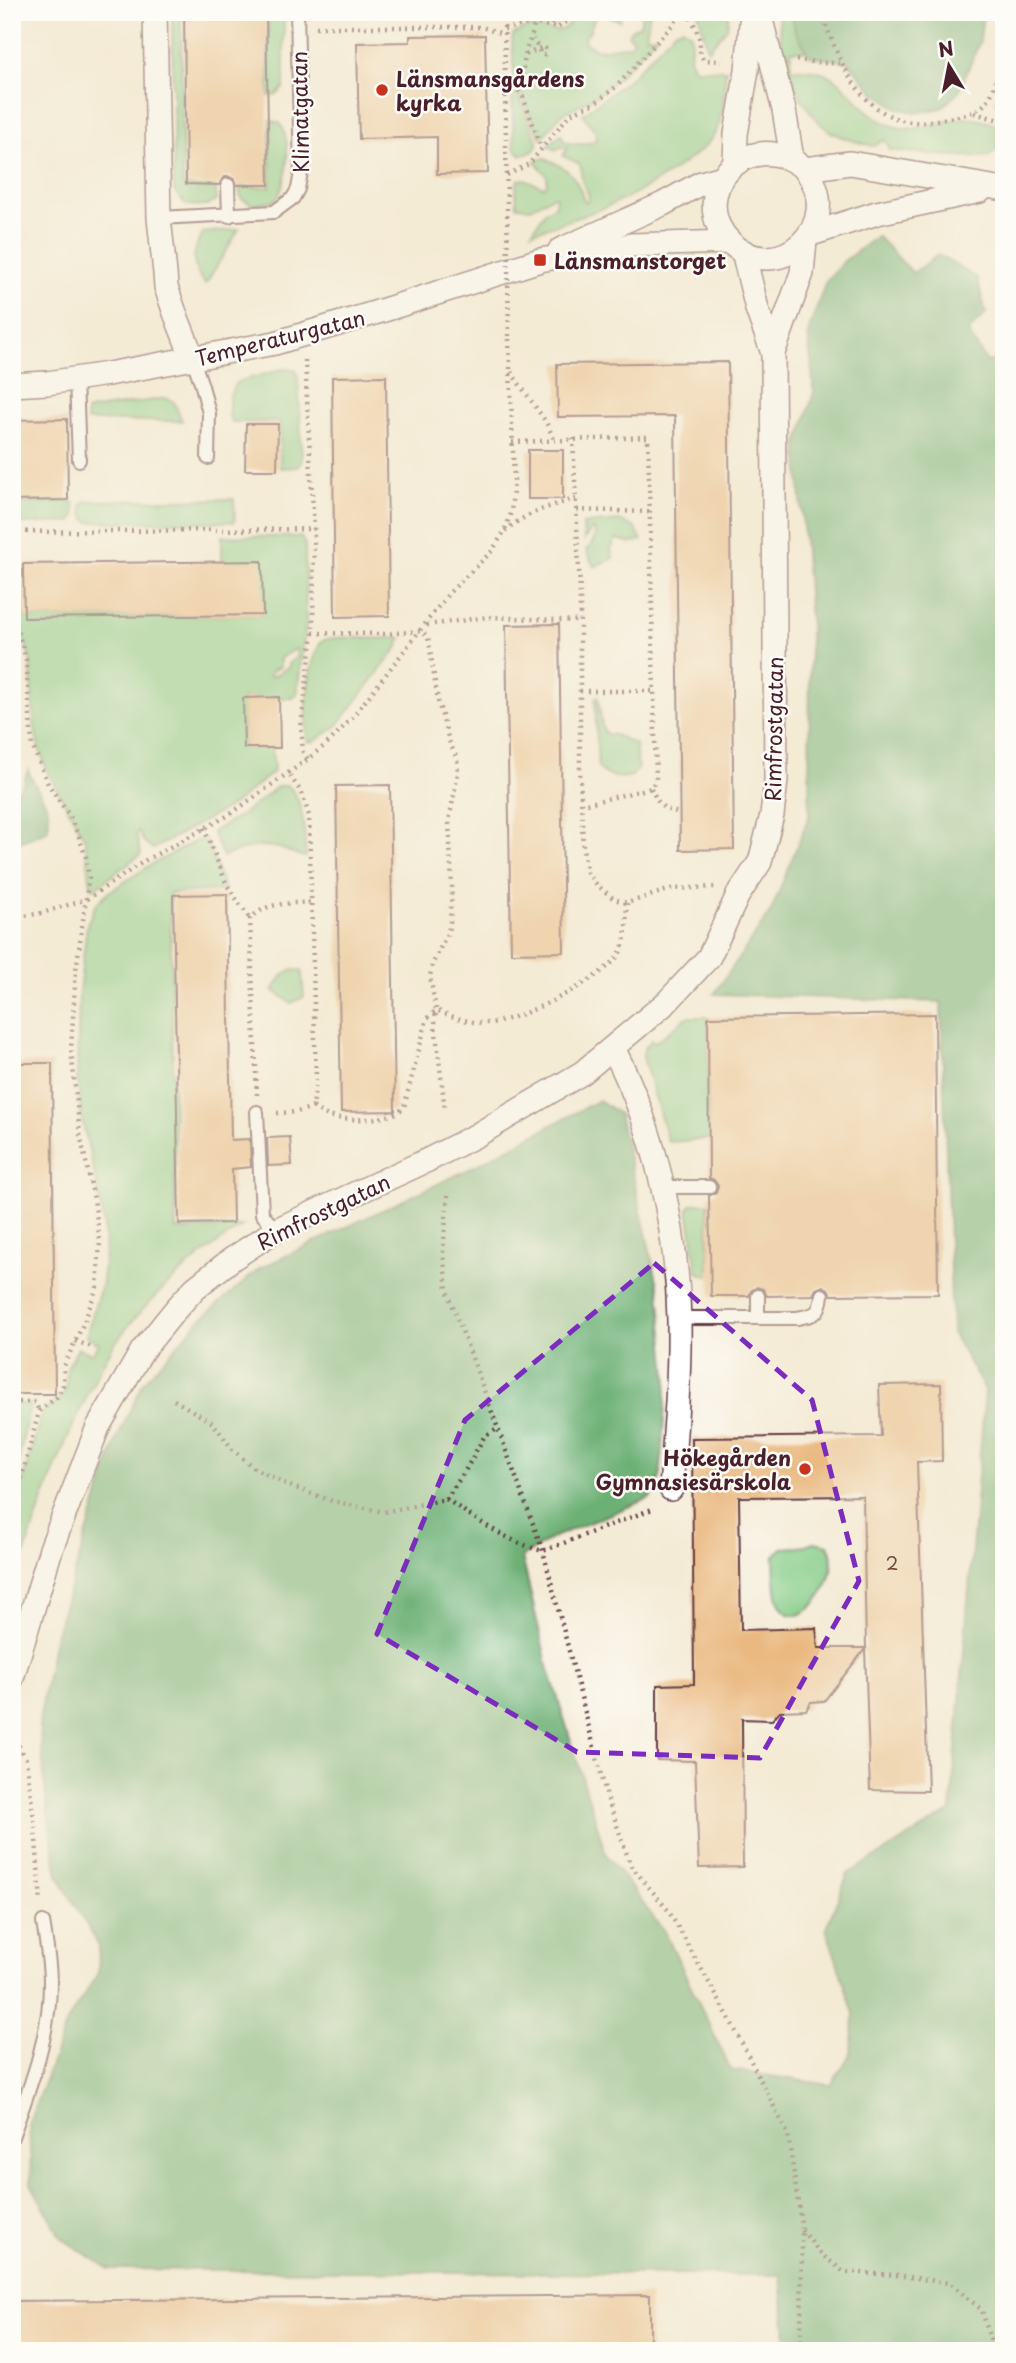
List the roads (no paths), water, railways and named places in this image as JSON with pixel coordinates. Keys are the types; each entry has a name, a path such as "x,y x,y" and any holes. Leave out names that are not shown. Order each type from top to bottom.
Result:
{"street":[{"path":"155,12 159,218 166,288 193,359"},
{"path":"736,247 719,227 715,210 716,193 729,170 747,70 752,12"},
{"path":"759,12 798,164 815,184 819,200 818,217 808,237"},
{"name":"Temperaturgatan","path":"540,260 663,204 753,155 763,153 773,153 798,164 850,163 999,189"},
{"name":"Temperaturgatan","path":"12,385 76,379 193,359 302,336 540,260 630,245 736,247 754,256 776,257 797,248 808,237 877,213 999,189"},
{"name":"Rimfrostgatan","path":"773,353 802,272 808,237"},
{"name":"Rimfrostgatan","path":"12,1678 51,1549 98,1427 142,1350 195,1288 276,1230 477,1135 582,1073 667,1002 709,957 738,895 761,862 772,815 776,781 773,353 736,247"},
{"path":"612,1048 628,1079 662,1187 675,1259 679,1374 671,1489"}],"lane":[{"name":"Klimatgatan","path":"159,218 274,212 293,198 298,189 301,172 297,12"},
{"path":"228,184 229,216"},
{"path":"193,359 209,413 208,458"},
{"path":"76,379 79,460"},
{"path":"257,1112 262,1214 276,1230"},
{"path":"662,1187 709,1187"},
{"path":"679,1318 797,1318 812,1315 821,1307 822,1295"},
{"path":"758,1296 758,1318"},
{"path":"12,2137 36,2073 47,2017 50,1983 43,1922"}],"place":[{"name":"Länsmansgårdens kyrka","path":"382,90"},
{"name":"Länsmanstorget","path":"540,260"},
{"name":"Hökegården Gymnasiesärskola","path":"805,1469"}]}
